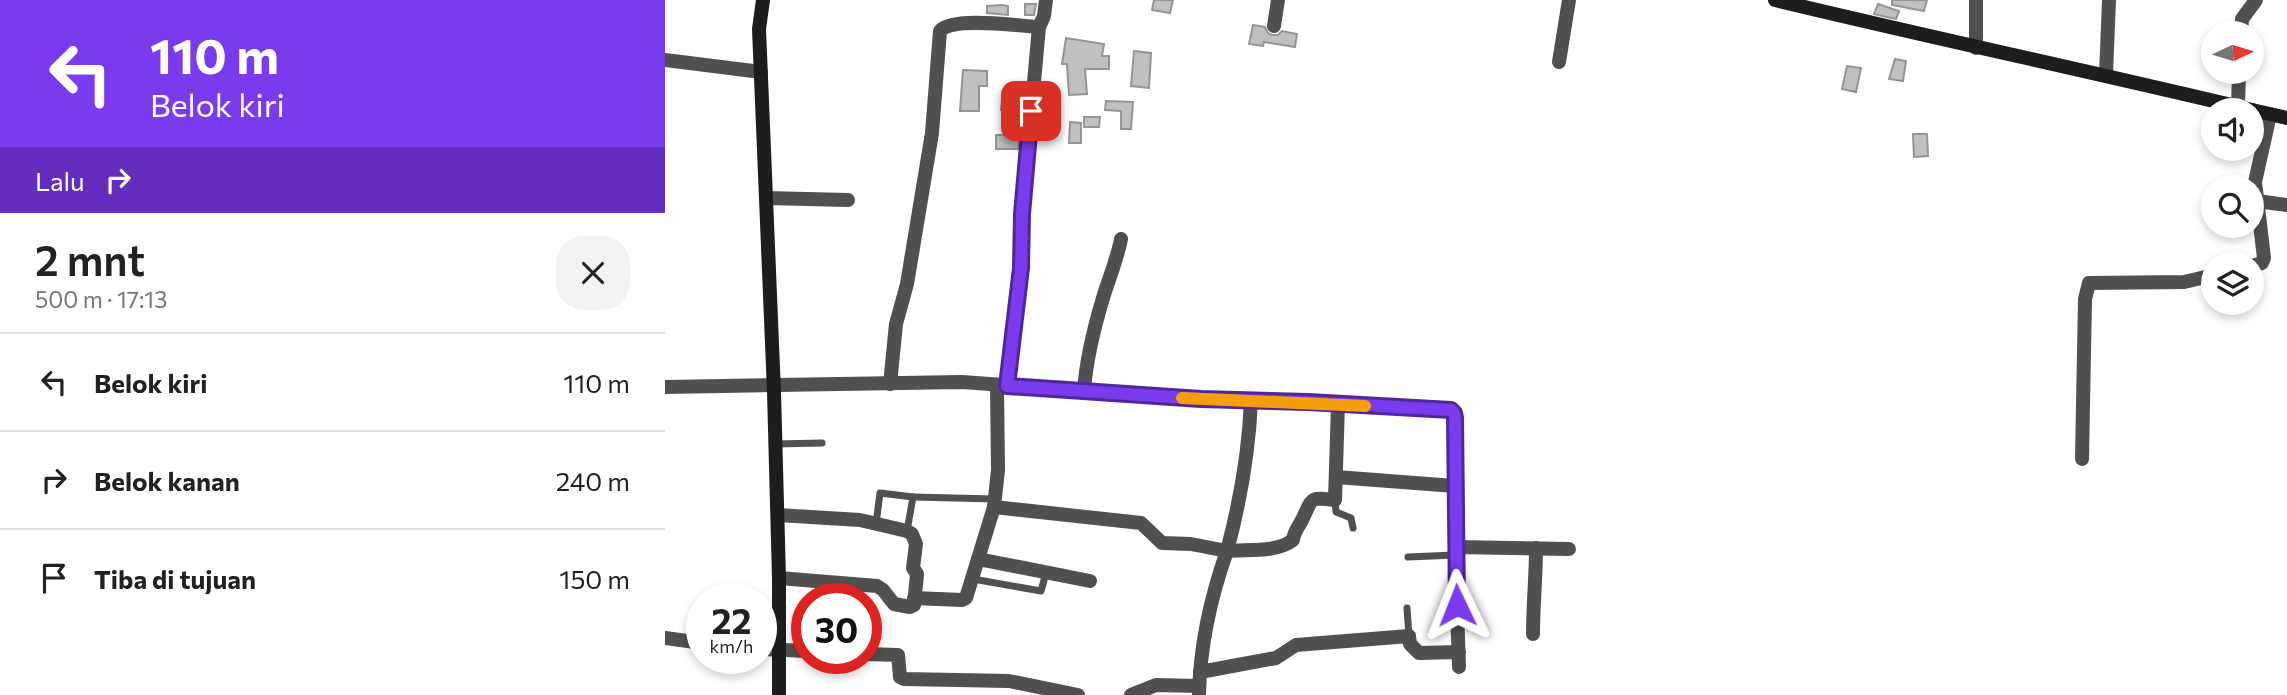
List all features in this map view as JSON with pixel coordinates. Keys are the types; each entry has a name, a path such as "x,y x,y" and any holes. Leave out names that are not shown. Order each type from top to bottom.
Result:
{"main road":[{"path":"763,0 759,29 776,444 779,695"},
{"path":"1775,0 2201,98"},
{"path":"2264,113 2287,118"}],"street":[{"path":"914,598 962,600 968,594 994,503 1002,385 1021,268 1022,214 1039,27 1046,0"},
{"path":"1274,26 1278,0"},
{"path":"1559,62 1569,0"},
{"path":"1976,0 1976,48"},
{"path":"2106,75 2109,0"},
{"path":"2242,21 2256,0"},
{"path":"890,384 896,324 907,284 932,133 940,31 949,25 971,23 1039,27"},
{"path":"665,60 761,72"},
{"path":"2257,175 2270,115"},
{"path":"766,198 848,200"},
{"path":"2264,202 2287,205"},
{"path":"1083,391 1093,337 1104,295 1118,259 1121,239"},
{"path":"2082,459 2085,299 2089,283 2184,282 2201,278"},
{"path":"665,387 962,382 1251,401 1451,410 1454,413 1459,660 1419,653 1410,644 1409,636 1296,645 1276,659 1199,684 1156,685 1131,695"},
{"path":"1199,684 1204,630 1237,513 1246,460 1251,401"},
{"path":"994,503 1141,523 1162,543 1191,544 1227,551 1276,548 1293,540 1294,531 1312,500 1335,500 1338,404"},
{"path":"1336,477 1455,486"},
{"path":"778,516 860,520 907,531 912,534 916,544 913,568 917,574 914,605 910,607 894,604 877,586 779,578"},
{"path":"1533,634 1536,548"},
{"path":"1455,551 1569,549"},
{"path":"978,559 1090,581"},
{"path":"665,638 686,641"},
{"path":"779,650 791,650"},
{"path":"882,654 898,655 900,677 904,679 1009,681 1078,695"}],"lane":[{"path":"776,444 822,443"},
{"path":"876,524 880,493 994,503"},
{"path":"907,531 913,497"},
{"path":"1335,500 1336,512 1351,518 1353,528"},
{"path":"1408,557 1455,551"},
{"path":"972,579 1041,591 1046,573"},
{"path":"1407,607 1409,636"}],"building":[{"path":"1154,0 1173,0 1170,13 1152,10"},
{"path":"1892,0 1927,0 1924,11 1892,5"},
{"path":"1025,4 1036,4 1034,15 1025,15"},
{"path":"1878,4 1899,11 1896,19 1874,14"},
{"path":"987,6 1008,6 1008,15 987,13"},
{"path":"1253,25 1265,27 1272,35 1278,35 1282,31 1297,34 1295,47 1264,42 1263,46 1249,44"},
{"path":"1066,38 1104,44 1102,56 1109,56 1109,69 1085,69 1087,94 1069,95 1067,64 1062,64"},
{"path":"1134,51 1151,53 1149,88 1131,86"},
{"path":"1895,59 1906,61 1903,81 1889,79"},
{"path":"1847,66 1861,68 1856,92 1842,89"},
{"path":"963,70 987,71 987,86 979,86 979,111 960,111"},
{"path":"1002,100 1023,102 1022,112 1001,110"},
{"path":"1106,101 1133,102 1131,129 1121,129 1121,111 1105,110"},
{"path":"1084,117 1100,117 1099,127 1084,127"},
{"path":"1070,122 1081,123 1081,143 1069,143"},
{"path":"1913,134 1927,134 1928,156 1914,157"},
{"path":"996,135 1019,135 1018,149 996,149"}],"slow traffic":[{"path":"1182,398 1365,406"}],"route":[{"path":"1031,111 1022,214 1021,268 1007,386 1201,399 1416,409 1447,408 1454,413 1455,418 1457,605"}]}
